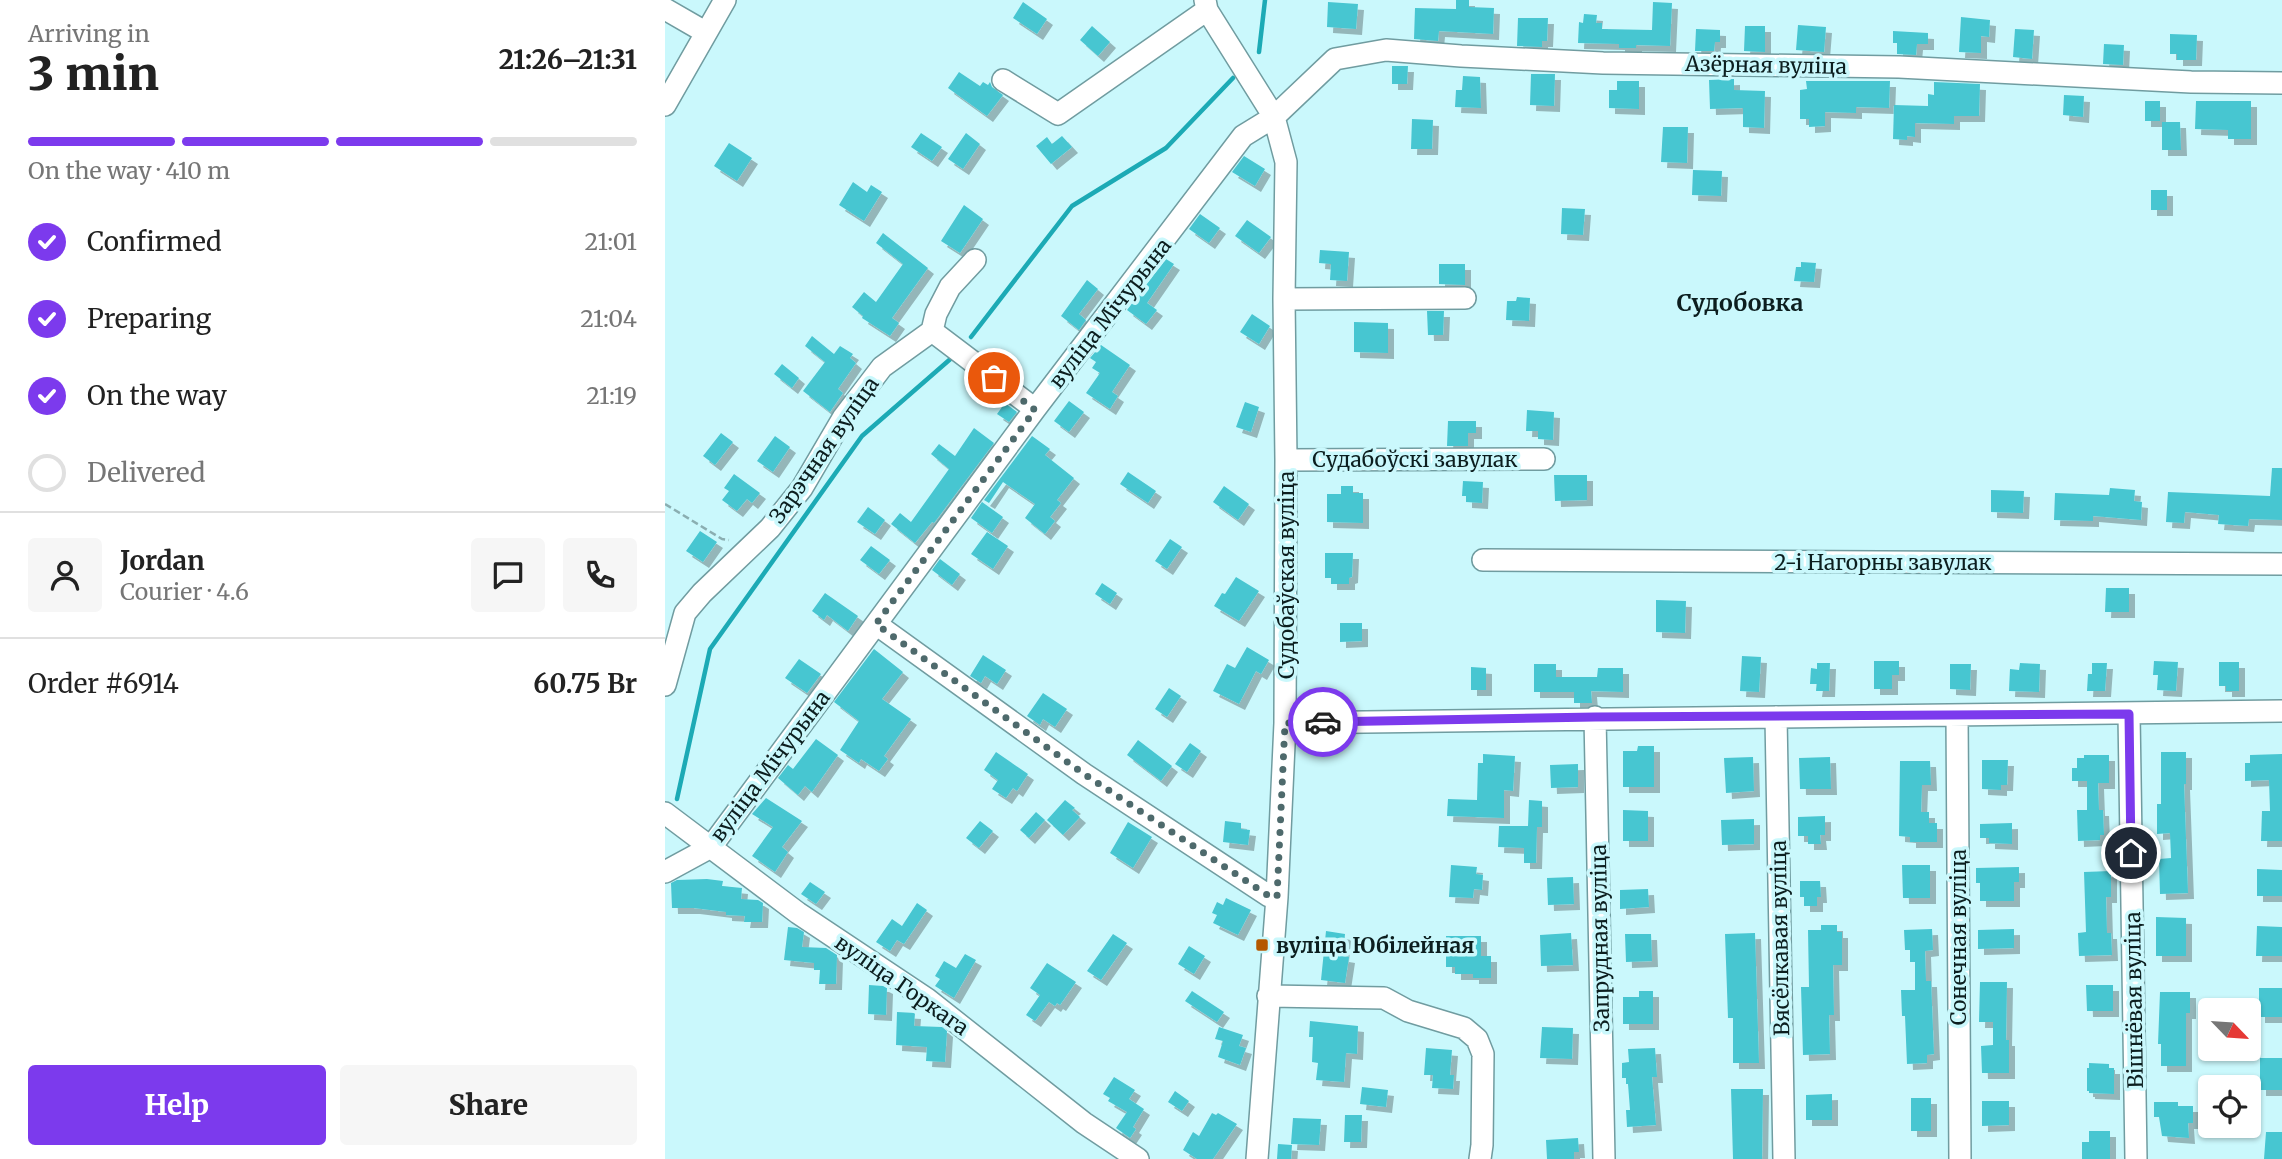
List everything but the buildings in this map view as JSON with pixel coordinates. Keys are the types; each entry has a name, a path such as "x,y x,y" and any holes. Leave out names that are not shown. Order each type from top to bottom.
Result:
{"street":[{"path":"665,105 725,0"},
{"path":"1003,80 1058,114 1206,5 1274,117"},
{"path":"665,9 705,32"},
{"name":"Азёрная вуліца","path":"1274,117 1335,59 1386,50 1603,63 1899,67 2191,82 2282,83"},
{"name":"Судобаўская вуліца","path":"1257,1159 1277,897 1285,723 1286,460 1283,299 1286,162 1274,117"},
{"name":"вуліца Мічурына","path":"665,873 711,847 1035,410 1243,136 1274,117"},
{"path":"975,260 950,286 936,314 932,331 1035,410"},
{"path":"1283,299 1465,298"},
{"name":"Зарэчная вуліца","path":"665,685 685,613 702,593 770,528 802,488 843,418 882,367 932,331"},
{"name":"Судабоўскі завулак","path":"1286,460 1544,459"},
{"name":"2-і Нагорны завулак","path":"1483,560 2282,564"},
{"path":"876,624 1084,774 1269,896 1277,897"},
{"path":"1285,723 1595,717 2282,711"},
{"name":"Вішнёвая вуліца","path":"2129,714 2136,1159"},
{"name":"Сонечная вуліца","path":"1957,715 1960,1159"},
{"name":"Запрудная вуліца","path":"1595,717 1604,1159"},
{"name":"Вясёлкавая вуліца","path":"1776,717 1784,1159"},
{"name":"вуліца Горкага","path":"665,813 798,913 927,999 1084,1123 1138,1159"},
{"path":"1268,996 1384,998 1408,1011 1464,1028 1477,1039 1483,1054 1480,1159"}],"path":[{"path":"665,505 722,539 753,544"}],"waterway":[{"path":"1259,52 1265,0"},
{"path":"971,337 1072,206 1166,148 1233,78"},
{"path":"677,799 710,649 862,436 955,355"}],"way so far":[{"path":"994,378 1035,410 876,624 1084,774 1269,896 1277,897 1285,723 1323,722"}],"place":[{"name":"вуліца Юбілейная","path":"1262,945"}],"district":[{"name":"Судобовка","path":"1740,302"}],"route":[{"path":"1323,722 1595,717 2129,714 2131,853"}]}
